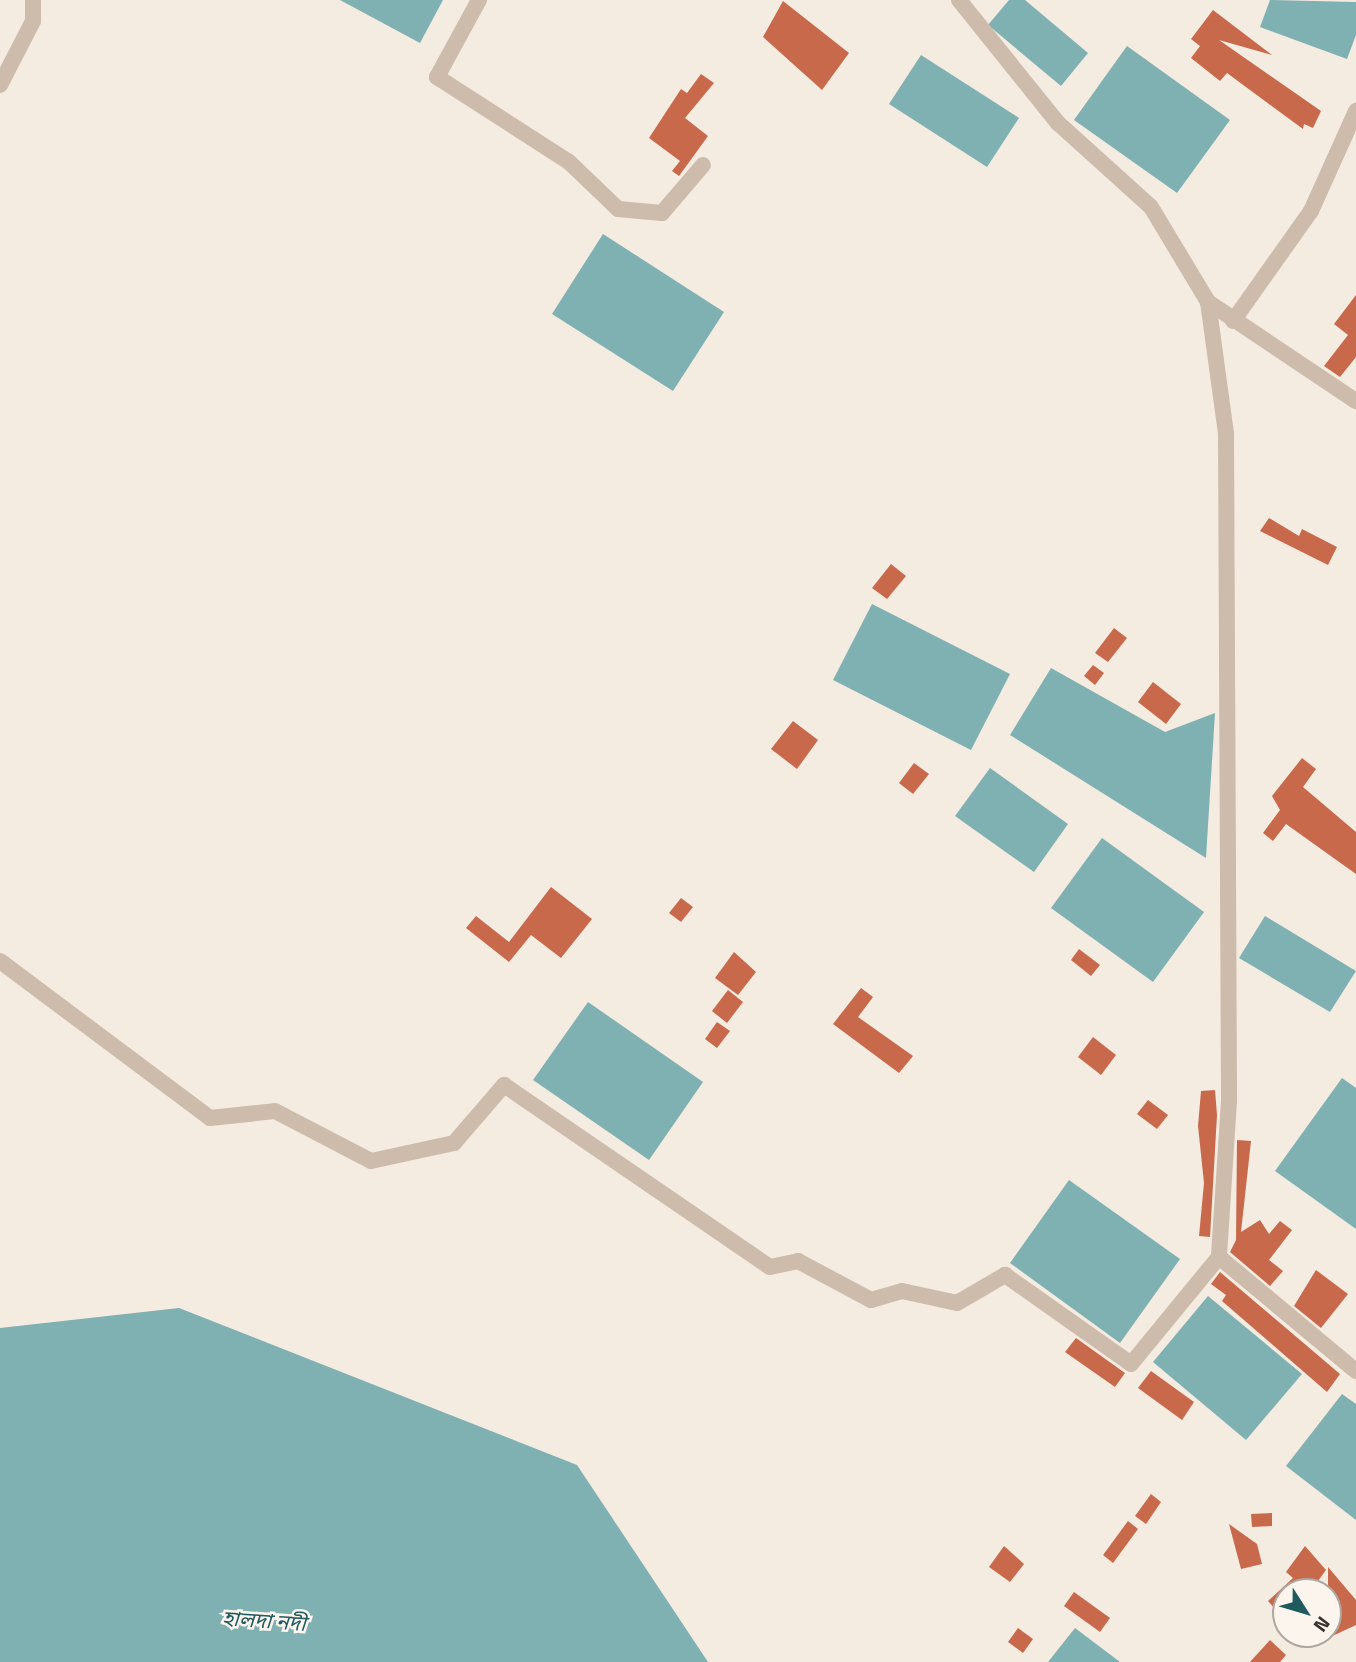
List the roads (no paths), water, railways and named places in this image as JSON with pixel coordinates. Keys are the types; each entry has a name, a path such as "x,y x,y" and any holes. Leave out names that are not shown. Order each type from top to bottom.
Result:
{"street":[{"path":"0,85 33,21 33,0"},
{"path":"479,0 437,78 569,162 618,209 662,214 703,165"},
{"path":"959,0 1058,123 1151,207 1208,302 1356,401"},
{"path":"1233,321 1311,211 1356,111"},
{"path":"0,961 210,1118 275,1111 371,1161 454,1143 504,1085 770,1267 798,1261 871,1300 902,1291 957,1304 1005,1275 1132,1364 1219,1257 1229,1101 1227,489 1208,302"},
{"path":"1219,1257 1356,1371"}],"water":[{"path":"340,0 443,0 420,43"},
{"path":"1009,0 1025,0 1088,53 1061,86 988,25"},
{"path":"1270,0 1356,2 1356,35 1347,59 1260,27"},
{"path":"1127,46 1230,120 1177,193 1074,120"},
{"path":"921,55 1019,118 987,167 889,104"},
{"path":"603,234 724,312 673,391 552,314"},
{"path":"872,604 1010,674 971,750 833,680"},
{"path":"1051,668 1165,732 1215,713 1206,858 1010,735"},
{"path":"990,768 1068,824 1034,872 955,816"},
{"path":"1102,838 1204,912 1153,982 1051,908"},
{"path":"1265,916 1356,971 1330,1012 1239,958"},
{"path":"588,1002 703,1082 649,1160 533,1080"},
{"path":"1342,1078 1356,1088 1356,1229 1275,1171"},
{"path":"1069,1180 1180,1259 1120,1343 1010,1263"},
{"path":"1208,1296 1302,1374 1246,1440 1153,1362"},
{"name":"হালদা নদী","path":"179,1308 577,1465 708,1662 0,1662 0,1328"},
{"path":"1342,1394 1356,1404 1356,1520 1286,1466"},
{"path":"1075,1628 1120,1662 1048,1662"}]}
